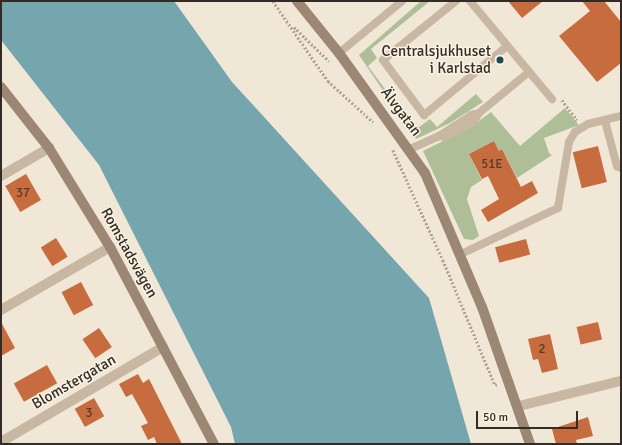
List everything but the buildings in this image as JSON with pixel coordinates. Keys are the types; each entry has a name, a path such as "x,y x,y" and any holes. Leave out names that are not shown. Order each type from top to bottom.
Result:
{"street":[{"name":"Älvgatan","path":"297,1 339,53 410,149 425,173 461,254 519,406 530,444"},
{"name":"Romstadsvägen","path":"1,86 49,148 110,247 214,444"},
{"path":"1,176 49,148"},
{"path":"1,310 110,247"},
{"name":"Blomstergatan","path":"1,442 163,348"},
{"path":"519,406 621,381"}],"lane":[{"path":"339,53 402,1"},
{"path":"456,1 383,60 424,115 507,46"},
{"path":"470,1 552,99"},
{"path":"410,149 439,136 471,115 478,113 529,72"},
{"path":"461,254 558,208 569,142 583,127 621,116"},
{"path":"604,121 617,166 621,168"}],"path":[{"path":"273,1 292,25 328,81 378,127"},
{"path":"292,25 330,63"},
{"path":"392,147 443,260 495,385 509,380"}],"green space":[{"path":"421,1 430,1 371,49 377,58 368,66 415,130 430,119 437,127 476,94 483,102 450,123 416,139 359,55"},
{"path":"565,108 579,125 544,138 549,153 552,155 517,178 502,149 499,151 494,141 469,154 482,180 471,187 467,199 479,236 473,240 464,239 423,151 471,127 491,112 520,146"}],"water":[{"path":"1,1 174,1 232,82 429,298 471,444 235,444 231,427 99,165 1,40"}],"place":[{"name":"Centralsjukhuset i Karlstad","path":"500,60"}]}
